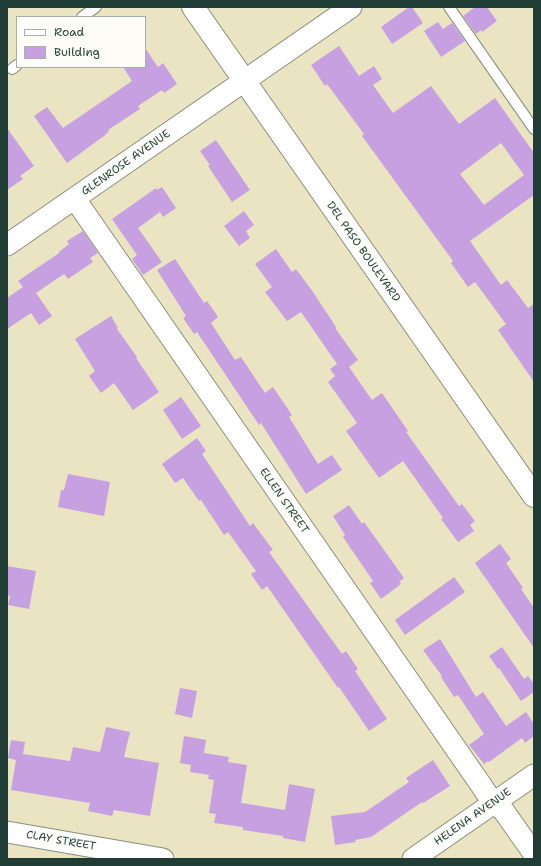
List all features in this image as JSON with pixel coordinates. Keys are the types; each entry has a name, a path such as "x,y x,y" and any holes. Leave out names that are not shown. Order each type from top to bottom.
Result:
{"main road":[{"name":"DEL PASO BOULEVARD","path":"193,7 534,496"}],"street":[{"name":"GLENROSE AVENUE","path":"7,245 351,7"},
{"name":"ELLEN STREET","path":"75,199 494,803 503,810 534,854"},
{"name":"HELENA AVENUE","path":"412,859 534,775"},
{"name":"CLAY STREET","path":"7,832 163,859"}],"lane":[{"path":"83,16 96,7"},
{"path":"449,7 534,129"}],"building":[{"path":"409,7 412,7 423,23 392,44 381,27"},
{"path":"475,7 487,7 497,21 482,32 481,30 476,34 463,16"},
{"path":"438,22 443,29 452,23 465,41 441,57 424,31"},
{"path":"339,46 359,76 374,66 382,79 373,85 393,113 431,86 459,124 495,98 534,153 534,195 470,241 501,285 507,280 528,308 534,304 534,382 498,330 506,324 475,282 468,287 451,263 453,261 362,136 364,134 327,84 325,86 311,65","holes":["501,143 524,175 484,205 460,174"]},
{"path":"146,49 158,67 163,63 177,84 164,93 162,90 138,106 140,109 108,130 109,131 104,136 67,163 34,116 47,107 63,128 132,81 124,68 146,68"},
{"path":"7,128 34,166 20,176 23,179 7,190"},
{"path":"216,140 250,190 232,202 200,151"},
{"path":"162,187 176,208 163,217 160,212 138,228 162,262 143,275 132,259 137,255 112,219 156,188 157,190"},
{"path":"244,211 254,225 246,231 250,238 239,246 224,226"},
{"path":"83,231 98,253 90,258 93,262 68,279 64,274 36,293 52,316 39,325 31,313 7,329 7,298 23,287 18,281 59,253 69,244 67,241"},
{"path":"276,249 292,272 296,269 313,292 336,327 335,328 358,360 349,367 372,400 382,393 408,431 406,432 459,506 462,504 475,521 470,525 474,531 458,542 403,461 379,478 346,431 357,423 328,382 335,376 330,369 337,364 301,312 287,321 265,292 272,287 255,264"},
{"path":"175,259 204,303 207,301 218,317 211,323 235,360 241,357 265,393 273,387 292,415 289,417 318,464 332,455 342,470 306,494 261,423 259,425 197,332 194,334 183,318 186,316 157,270"},
{"path":"111,316 118,328 117,329 159,392 133,410 114,383 101,393 89,376 95,371 75,339"},
{"path":"181,397 201,426 182,439 163,410"},
{"path":"197,438 206,451 202,454 250,526 253,523 273,550 269,552 342,654 346,651 358,669 355,671 387,719 369,731 267,586 262,590 251,574 256,571 228,532 224,535 201,500 199,501 183,478 175,483 162,464"},
{"path":"68,474 110,482 104,516 58,507 61,490 64,490"},
{"path":"349,505 362,524 364,522 404,578 399,582 401,584 381,599 370,583 373,581 343,537 345,535 333,516"},
{"path":"500,544 511,559 506,563 523,588 521,589 534,608 534,648 475,563"},
{"path":"7,566 36,571 29,609 8,605 10,596 7,595"},
{"path":"454,577 465,592 405,635 395,620"},
{"path":"440,639 476,697 483,692 506,726 526,712 534,724 534,736 525,743 522,738 484,764 469,745 484,734 458,695 454,697 441,677 442,676 423,650"},
{"path":"502,647 524,679 528,676 534,684 534,692 521,701 489,656"},
{"path":"180,688 197,691 192,718 175,714"},
{"path":"106,727 130,732 124,757 159,763 150,816 114,810 112,816 88,811 90,803 11,790 16,760 8,758 11,740 25,742 23,754 70,761 73,747 100,752"},
{"path":"184,736 206,740 204,753 229,757 228,762 247,765 241,803 285,810 289,784 315,789 305,842 283,838 283,836 243,830 243,827 214,823 216,814 209,813 214,780 208,779 209,775 190,772 191,765 180,763"},
{"path":"433,760 450,786 423,803 422,802 371,837 355,840 356,842 335,845 331,816 365,812 409,782 406,778"}]}
